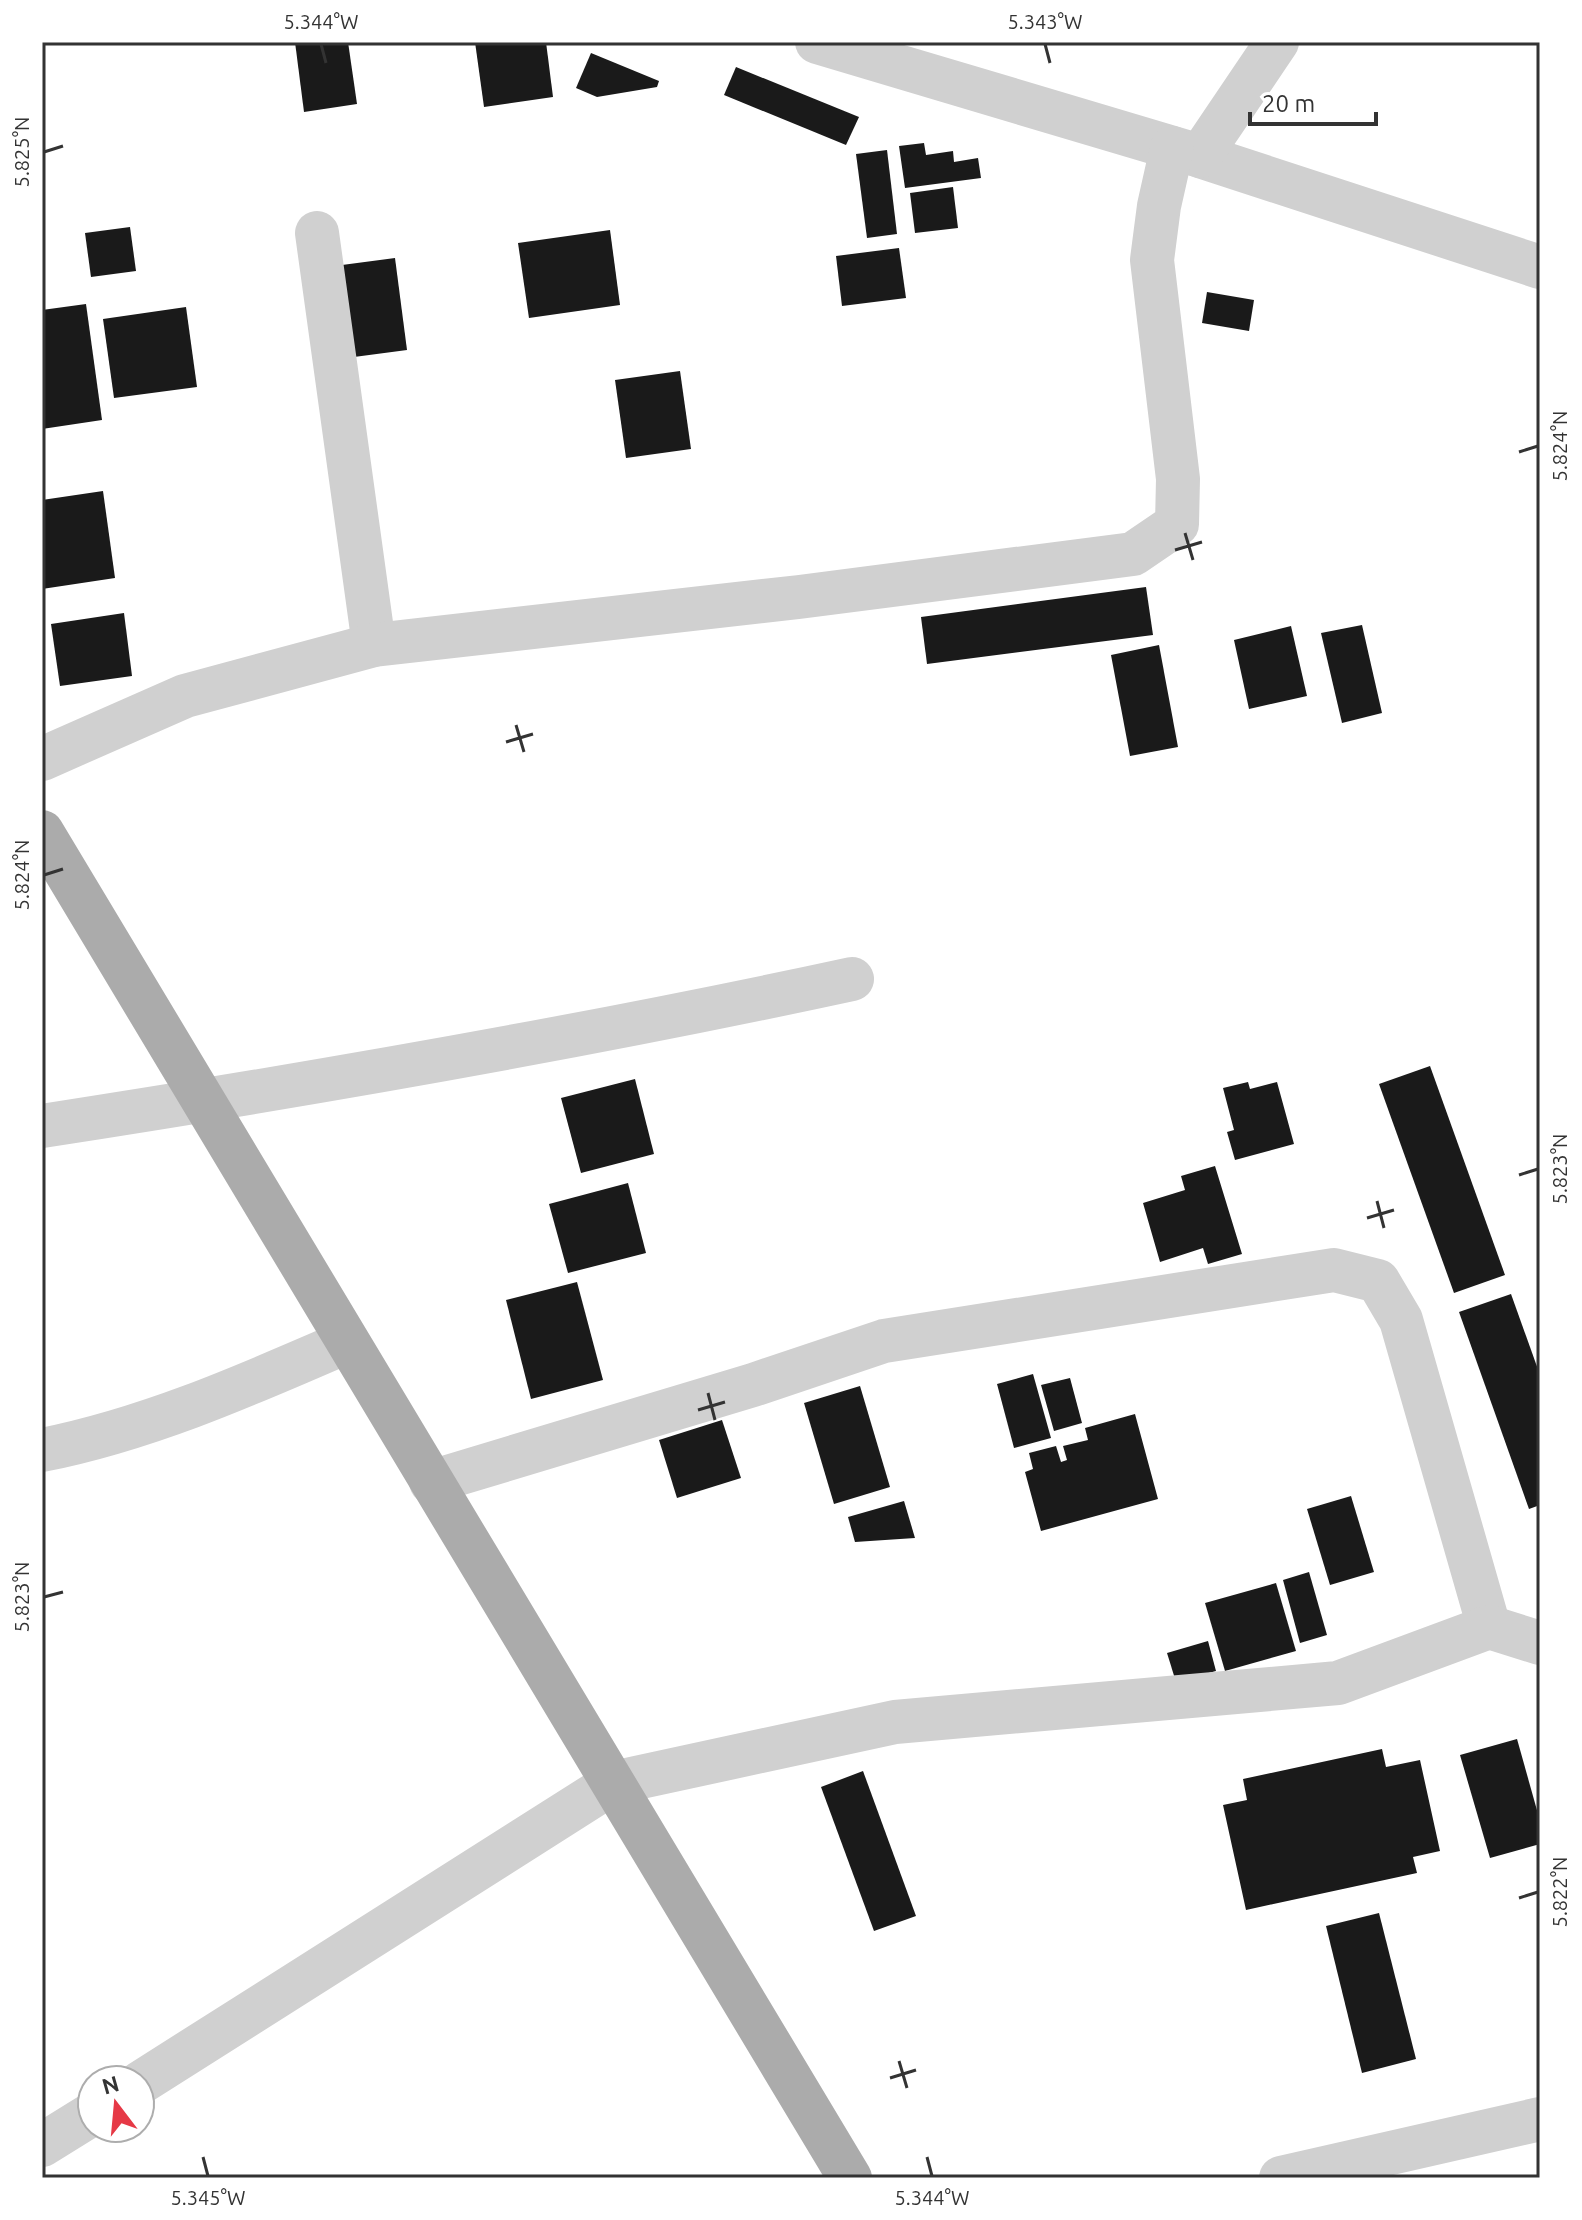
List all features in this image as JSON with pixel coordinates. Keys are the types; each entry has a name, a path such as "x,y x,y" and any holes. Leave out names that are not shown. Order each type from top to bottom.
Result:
{"main road":[{"path":"42,832 850,2178"}],"street":[{"path":"817,42 1186,152 1540,267"},
{"path":"42,759 185,696 374,645 799,597 1133,554 1177,524 1178,479 1152,260 1159,206 1186,152 1277,42"},
{"path":"317,233 374,645"},
{"path":"42,1126 666,1019 852,979"},
{"path":"431,1482 753,1385 884,1341 1334,1270 1378,1281 1401,1320 1489,1627"},
{"path":"42,1450 68,1445 208,1402 346,1342"},
{"path":"156,2073 613,1783 895,1722 1338,1683 1489,1627 1540,1643"},
{"path":"1281,2178 1540,2119"},
{"path":"42,2145 76,2124"}],"building":[{"path":"295,42 348,42 357,104 304,112"},
{"path":"475,42 546,42 553,97 484,107"},
{"path":"591,53 659,81 657,87 597,97 576,88"},
{"path":"736,67 859,117 846,145 724,95"},
{"path":"924,143 926,155 953,151 954,162 978,158 981,178 905,188 899,146"},
{"path":"887,150 897,234 867,238 856,154"},
{"path":"953,187 958,228 915,233 910,193"},
{"path":"130,227 136,271 91,277 85,233"},
{"path":"610,230 620,305 529,318 518,243"},
{"path":"899,248 906,298 842,306 836,256"},
{"path":"395,258 407,350 354,357 342,265"},
{"path":"1207,292 1254,300 1249,331 1202,323"},
{"path":"86,304 102,420 42,429 42,310"},
{"path":"186,307 197,387 114,398 103,319"},
{"path":"680,371 691,449 626,458 615,380"},
{"path":"103,491 115,578 42,589 42,500"},
{"path":"1146,587 1153,635 927,664 921,617"},
{"path":"124,613 132,676 60,686 51,624"},
{"path":"1362,625 1382,713 1342,723 1321,633"},
{"path":"1291,626 1307,696 1249,709 1234,640"},
{"path":"1159,645 1178,747 1130,756 1111,655"},
{"path":"1430,1066 1505,1275 1454,1293 1379,1084"},
{"path":"635,1079 654,1154 581,1173 561,1098"},
{"path":"1248,1082 1250,1089 1277,1082 1294,1144 1235,1160 1227,1132 1234,1130 1223,1088"},
{"path":"1215,1166 1242,1254 1208,1264 1203,1248 1160,1262 1143,1203 1185,1190 1181,1176"},
{"path":"628,1183 646,1253 568,1273 549,1204"},
{"path":"577,1282 603,1380 531,1399 506,1300"},
{"path":"1511,1294 1540,1375 1540,1505 1529,1509 1459,1312"},
{"path":"1033,1374 1051,1438 1014,1448 997,1384"},
{"path":"1070,1378 1082,1423 1054,1431 1041,1385"},
{"path":"860,1386 890,1487 834,1504 804,1403"},
{"path":"1135,1414 1158,1499 1041,1531 1025,1472 1033,1469 1029,1453 1056,1446 1061,1462 1067,1460 1063,1446 1088,1440 1085,1428"},
{"path":"722,1420 741,1478 677,1498 659,1440"},
{"path":"1351,1496 1374,1572 1330,1585 1307,1509"},
{"path":"904,1501 915,1538 855,1542 848,1517"},
{"path":"1309,1572 1327,1635 1300,1643 1283,1580"},
{"path":"1276,1583 1296,1651 1225,1671 1205,1603"},
{"path":"1208,1641 1216,1671 1176,1682 1167,1653"},
{"path":"1517,1739 1540,1821 1540,1844 1490,1858 1460,1755"},
{"path":"1382,1749 1386,1767 1420,1760 1440,1851 1413,1857 1417,1873 1246,1910 1223,1805 1247,1800 1243,1779"},
{"path":"863,1771 916,1916 874,1931 821,1787"},
{"path":"1379,1913 1416,2059 1362,2073 1326,1926"}]}
